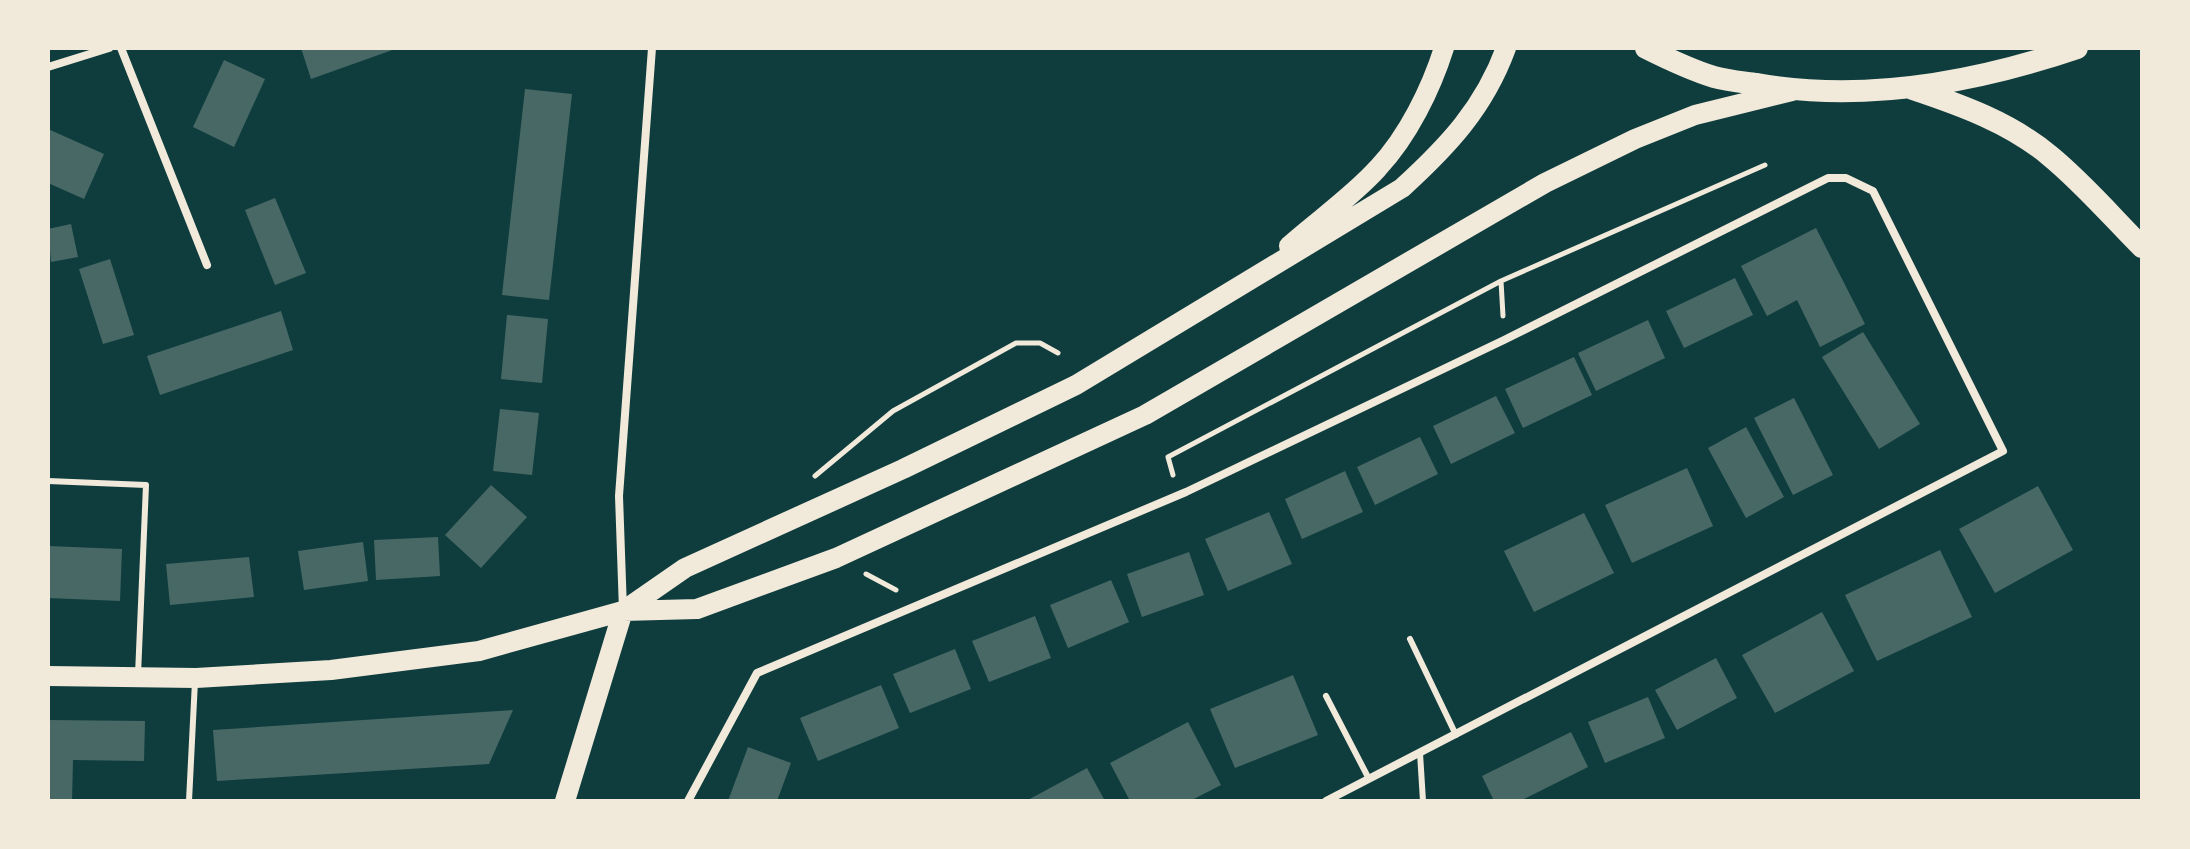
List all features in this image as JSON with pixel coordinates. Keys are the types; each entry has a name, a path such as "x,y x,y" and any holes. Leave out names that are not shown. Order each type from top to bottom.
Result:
{"highway":[{"path":"1646,48 1715,77 1792,91 1850,93 1912,88 2051,57 2077,48"},
{"path":"1912,88 1966,107 2017,133 2050,156 2142,247"}],"main road":[{"path":"1240,288 1379,168 1405,131 1427,91 1444,48"},
{"path":"565,801 623,611 685,568 903,469 1076,385 1402,188 1437,155 1473,114 1497,73 1506,48"},
{"path":"48,676 196,678 331,670 479,651 623,611 697,609 836,558 1145,415 1545,183 1635,139 1695,115 1792,91"}],"street":[{"path":"48,67 109,48"},
{"path":"121,48 207,265"},
{"path":"623,611 619,496 652,48"},
{"path":"688,801 757,673 1186,492 1504,340 1828,178 1846,178 1873,191 2003,451 1326,801"}],"lane":[{"path":"48,481 146,485 138,677"},
{"path":"1410,639 1456,735"},
{"path":"189,801 196,678"},
{"path":"1326,696 1369,779"},
{"path":"1420,753 1423,801"}],"path":[{"path":"1168,457 1501,281 1765,165"},
{"path":"1501,281 1504,340"},
{"path":"814,476 893,411 1016,343 1040,343 1058,353"},
{"path":"836,558 922,603"}],"building":[{"path":"301,48 398,48 311,79"},
{"path":"224,60 265,79 234,147 193,127"},
{"path":"525,89 572,94 549,300 502,295"},
{"path":"48,129 104,154 84,199 48,183"},
{"path":"275,198 306,273 275,285 245,210"},
{"path":"71,224 78,257 51,262 48,229"},
{"path":"1816,228 1865,324 1820,347 1797,300 1767,316 1741,266"},
{"path":"110,259 134,335 103,344 79,269"},
{"path":"1735,278 1753,315 1684,348 1666,311"},
{"path":"281,311 293,350 160,395 147,356"},
{"path":"507,315 548,319 542,383 501,379"},
{"path":"1648,320 1665,358 1596,391 1578,353"},
{"path":"1863,332 1920,424 1879,449 1822,357"},
{"path":"1574,357 1592,395 1523,428 1505,389"},
{"path":"1496,396 1515,433 1451,464 1433,426"},
{"path":"1794,398 1833,475 1793,495 1754,418"},
{"path":"500,409 539,413 532,475 493,471"},
{"path":"1746,427 1784,497 1746,518 1708,448"},
{"path":"1420,437 1438,474 1375,505 1357,467"},
{"path":"1687,468 1713,526 1632,563 1605,505"},
{"path":"1345,471 1363,512 1302,539 1285,499"},
{"path":"491,485 527,517 481,568 445,535"},
{"path":"2038,486 2073,550 1995,593 1959,529"},
{"path":"1269,512 1292,564 1228,591 1205,539"},
{"path":"1584,513 1614,573 1534,612 1504,551"},
{"path":"438,537 440,576 376,580 374,540"},
{"path":"363,542 368,581 304,590 298,551"},
{"path":"48,546 122,549 120,601 48,598"},
{"path":"1940,550 1972,617 1877,661 1845,595"},
{"path":"1189,552 1204,595 1142,617 1127,574"},
{"path":"249,557 254,597 170,605 166,564"},
{"path":"1111,580 1129,622 1068,648 1050,605"},
{"path":"1822,612 1854,671 1775,713 1742,655"},
{"path":"1035,616 1051,658 989,682 972,641"},
{"path":"955,649 971,689 910,713 893,674"},
{"path":"1716,658 1737,698 1677,730 1655,690"},
{"path":"1293,675 1318,735 1235,768 1210,709"},
{"path":"881,685 899,728 818,761 800,718"},
{"path":"1648,697 1665,738 1605,763 1588,722"},
{"path":"513,710 489,764 217,781 213,730"},
{"path":"48,720 145,721 144,761 73,760 72,801 48,801"},
{"path":"1188,722 1221,785 1190,801 1130,801 1110,763"},
{"path":"1571,732 1588,767 1520,801 1494,801 1482,776"},
{"path":"748,747 791,763 777,801 728,801"},
{"path":"1087,768 1105,801 1026,801"}]}
